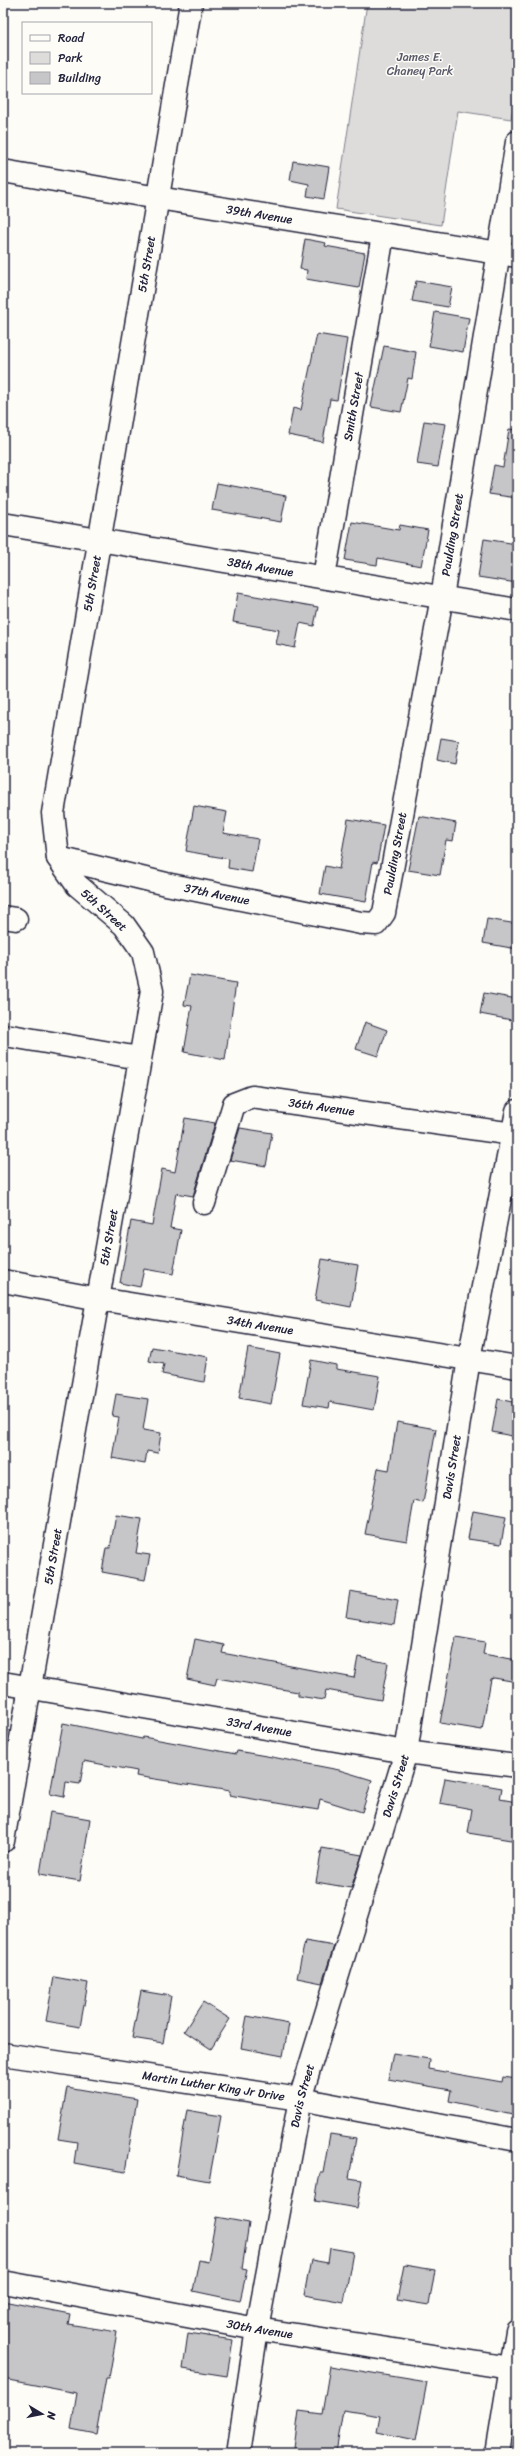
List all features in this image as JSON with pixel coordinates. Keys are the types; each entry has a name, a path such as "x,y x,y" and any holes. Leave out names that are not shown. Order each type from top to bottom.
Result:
{"street":[{"name":"5th Street","path":"3,1841 99,1299 139,1058 152,991 143,952 124,925 77,885 58,858 53,813 101,541 191,3"},
{"name":"Paulding Street","path":"376,924 384,913 507,254 517,142"},
{"name":"39th Avenue","path":"3,171 158,198 507,254"},
{"name":"Smith Street","path":"324,577 383,235"},
{"name":"38th Avenue","path":"3,524 517,610"},
{"name":"37th Avenue","path":"58,858 166,884 361,923 376,924"},
{"path":"11,1036 139,1058"},
{"name":"36th Avenue","path":"204,1203 234,1104 252,1097 513,1134"},
{"name":"Davis Street","path":"238,2453 257,2329 300,2099 406,1752 469,1359 517,1111"},
{"name":"34th Avenue","path":"3,1281 99,1299 517,1367"},
{"name":"33rd Avenue","path":"3,1683 406,1752 517,1766"},
{"name":"Martin Luther King Jr Drive","path":"3,2054 300,2099 517,2140"},
{"name":"30th Avenue","path":"3,2282 257,2329 514,2369"},
{"path":"497,2453 514,2369 517,2331"}],"green space":[{"name":"James E. Chaney Park","path":"367,3 517,3 517,84 511,119 458,111 441,225 336,209"}],"building":[{"path":"293,161 329,167 324,199 307,196 309,184 290,180"},
{"path":"305,239 326,243 325,246 365,253 359,288 306,279 307,270 300,269"},
{"path":"416,281 452,287 448,307 412,301"},
{"path":"435,312 469,318 463,352 429,346"},
{"path":"317,334 347,339 337,400 330,399 323,442 288,435 293,408 301,410"},
{"path":"384,346 416,352 412,379 408,378 401,412 371,407"},
{"path":"424,421 446,424 438,467 417,464"},
{"path":"509,429 517,430 517,498 489,494 494,465 503,467"},
{"path":"217,483 286,496 281,522 212,510"},
{"path":"352,522 399,530 400,525 428,530 421,566 378,558 377,565 345,560"},
{"path":"484,539 517,544 517,583 478,577"},
{"path":"238,593 318,607 314,626 300,623 295,648 276,644 279,630 233,622"},
{"path":"441,738 459,741 455,764 437,760"},
{"path":"194,806 227,812 223,833 258,839 252,872 228,868 229,859 186,851"},
{"path":"419,816 456,823 453,841 446,840 440,875 408,870"},
{"path":"348,819 384,825 377,863 373,862 366,902 320,894 325,866 339,869"},
{"path":"487,919 517,924 517,949 483,943"},
{"path":"190,975 236,983 225,1060 184,1052 192,1006 184,1005"},
{"path":"484,993 517,999 517,1021 480,1014"},
{"path":"365,1022 387,1030 378,1056 356,1049"},
{"path":"185,1118 215,1123 193,1196 176,1193 170,1228 181,1230 173,1274 144,1269 140,1287 120,1283 131,1221 152,1225 162,1169 175,1172"},
{"path":"240,1128 272,1133 266,1166 230,1160"},
{"path":"322,1259 358,1265 351,1307 315,1300"},
{"path":"152,1347 208,1357 204,1382 162,1374 164,1364 149,1361"},
{"path":"248,1348 280,1354 271,1404 239,1398"},
{"path":"311,1360 336,1365 336,1369 380,1376 374,1410 330,1402 329,1408 303,1404"},
{"path":"116,1394 148,1399 143,1430 161,1433 158,1453 147,1451 145,1464 112,1458 119,1417 112,1416"},
{"path":"498,1399 517,1403 517,1437 492,1432"},
{"path":"397,1422 436,1429 423,1503 414,1501 407,1541 365,1534 378,1468 389,1470"},
{"path":"473,1511 506,1517 501,1544 468,1539"},
{"path":"116,1515 142,1519 136,1553 150,1555 145,1580 102,1572 106,1548 110,1548"},
{"path":"350,1591 398,1600 394,1625 346,1617"},
{"path":"456,1637 485,1642 483,1654 517,1660 517,1682 494,1678 491,1679 482,1730 440,1723"},
{"path":"195,1639 224,1645 222,1653 354,1678 358,1657 388,1663 381,1700 326,1690 324,1700 298,1696 298,1692 217,1678 215,1685 187,1679"},
{"path":"63,1723 142,1739 143,1737 236,1754 237,1751 272,1757 339,1770 372,1780 362,1812 320,1799 318,1810 229,1795 230,1791 136,1776 137,1771 84,1761 80,1784 66,1782 64,1797 50,1794"},
{"path":"445,1778 502,1788 500,1799 517,1802 517,1841 468,1833 472,1809 440,1803"},
{"path":"50,1812 90,1819 80,1881 40,1874"},
{"path":"322,1848 362,1855 351,1888 316,1882"},
{"path":"305,1941 334,1946 322,1983 297,1978"},
{"path":"54,1977 88,1983 80,2027 46,2021"},
{"path":"141,1991 171,1996 163,2043 132,2038"},
{"path":"203,2002 230,2019 211,2049 184,2031"},
{"path":"247,2016 289,2024 283,2056 241,2048"},
{"path":"393,2053 429,2059 428,2069 502,2082 503,2077 517,2079 517,2116 449,2101 451,2090 388,2079"},
{"path":"67,2087 137,2099 125,2172 74,2163 77,2142 58,2139"},
{"path":"187,2110 221,2116 209,2181 176,2175"},
{"path":"330,2134 356,2138 349,2178 362,2180 357,2208 315,2201 320,2173 323,2173"},
{"path":"216,2217 249,2223 242,2269 247,2270 240,2301 193,2291 199,2260 208,2262"},
{"path":"330,2248 353,2252 344,2302 304,2295 311,2260 328,2263"},
{"path":"404,2265 435,2270 429,2305 397,2300"},
{"path":"3,2301 70,2314 68,2324 117,2332 109,2378 106,2378 96,2434 71,2429 77,2393 3,2379"},
{"path":"188,2333 233,2340 227,2376 183,2369"},
{"path":"330,2366 427,2382 416,2440 377,2432 380,2416 343,2410 336,2453 294,2448 299,2411 322,2414"}]}
